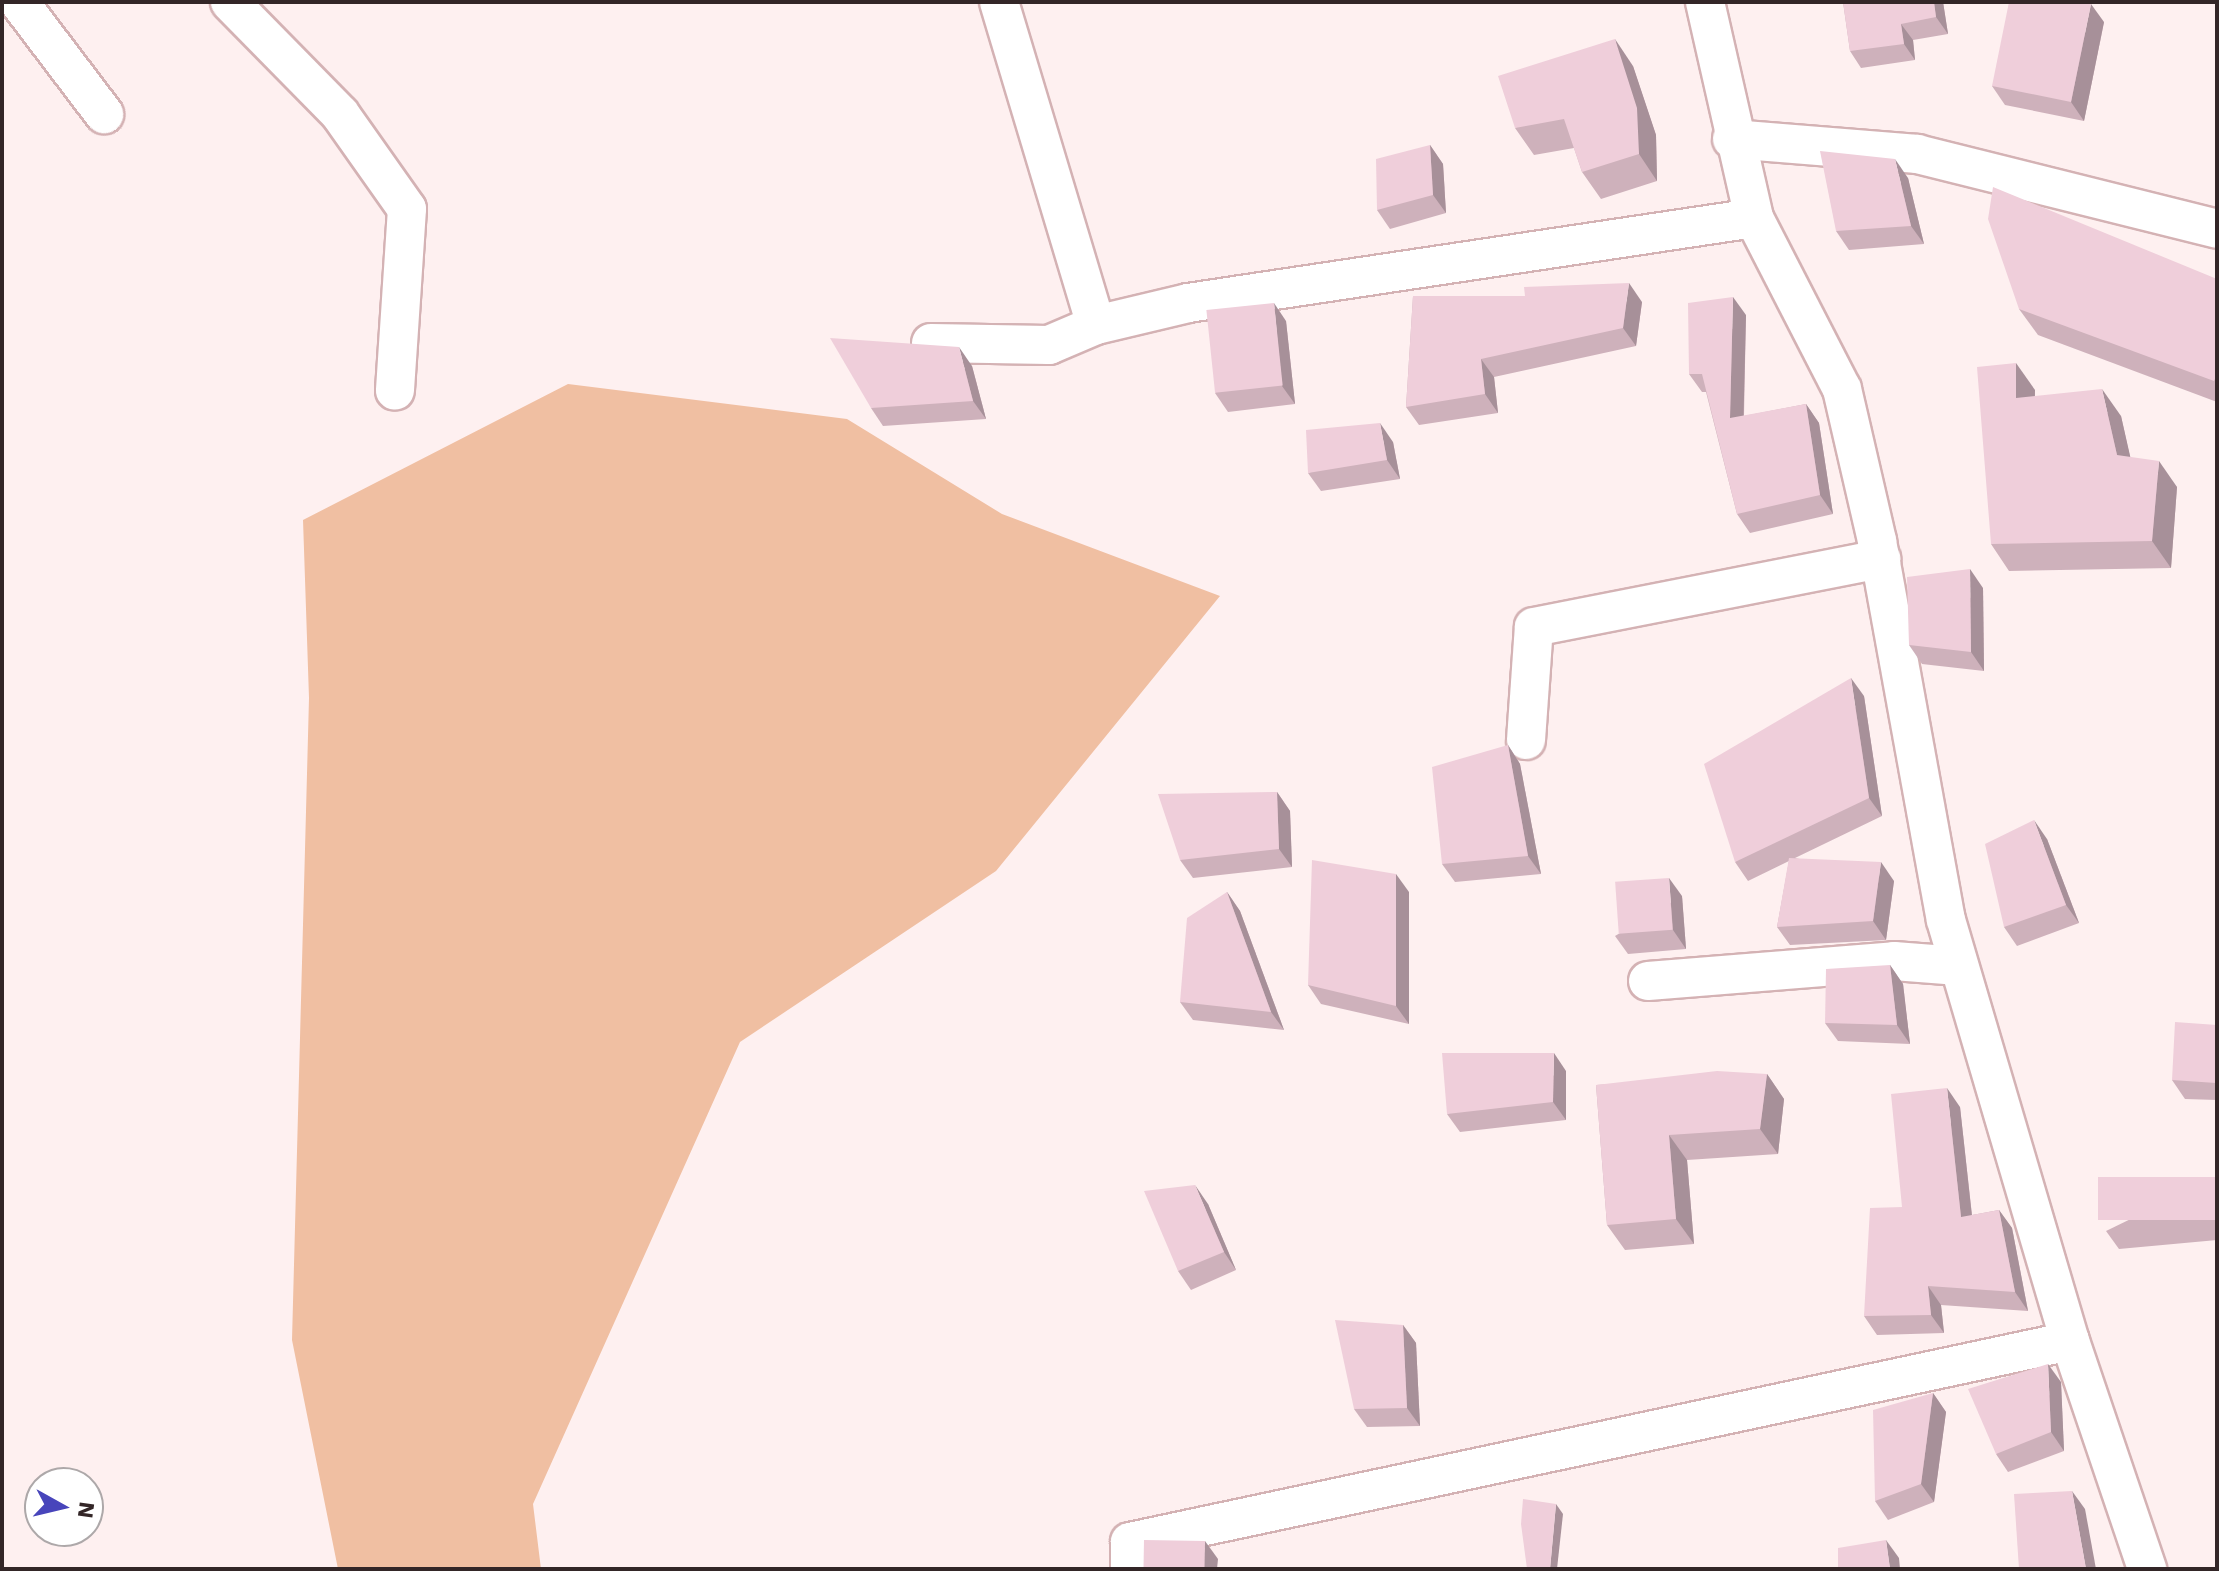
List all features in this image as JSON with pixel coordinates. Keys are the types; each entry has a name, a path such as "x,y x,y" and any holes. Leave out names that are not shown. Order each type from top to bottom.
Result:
{"street":[{"path":"19,2 104,114"},
{"path":"230,2 340,114 407,209 395,391"},
{"path":"999,2 1096,325"},
{"path":"1705,2 1732,139 1754,218 1842,389 1881,559 1946,920 2070,1341 2147,1569"},
{"path":"1732,139 1917,154 2217,229"},
{"path":"931,343 1049,345 1096,325 1188,303 1754,218"},
{"path":"1526,740 1534,627 1881,559"},
{"path":"1648,981 1894,961 1959,966"},
{"path":"1130,1569 1130,1542 2070,1341"}],"shaded area":[{"path":"568,384 847,419 1002,514 1220,596 996,871 740,1042 533,1504 541,1569 338,1569 292,1340 309,698 303,520"}],"building":[{"path":"1843,2 1934,2 1936,17 1901,24 1904,44 1850,51"},
{"path":"2009,2 2091,4 2071,102 1992,86"},
{"path":"1615,39 1637,108 1639,154 1582,172 1564,119 1515,128 1498,76"},
{"path":"1430,145 1433,195 1377,210 1376,159"},
{"path":"1820,151 1895,159 1911,226 1836,231"},
{"path":"1993,187 2217,279 2217,375 2214,381 2019,309 1988,219"},
{"path":"1629,283 1623,328 1481,359 1485,394 1406,407 1413,296 1525,296 1524,287"},
{"path":"1733,297 1730,418 1806,404 1820,495 1737,514 1702,374 1689,374 1688,303"},
{"path":"1274,303 1283,386 1215,393 1206,310"},
{"path":"830,338 959,347 973,401 871,408"},
{"path":"2016,363 2016,398 2102,389 2117,455 2159,461 2152,541 1991,544 1977,367"},
{"path":"1380,423 1387,460 1308,473 1306,430"},
{"path":"1970,569 1971,652 1909,645 1907,577"},
{"path":"1851,678 1869,798 1735,862 1704,764"},
{"path":"1508,745 1528,856 1442,864 1432,767"},
{"path":"1277,792 1279,849 1180,860 1158,794"},
{"path":"2034,820 2066,905 2004,927 1985,844"},
{"path":"1789,858 1881,862 1873,921 1777,927"},
{"path":"1312,860 1396,874 1396,1006 1308,985"},
{"path":"1669,878 1673,930 1619,934 1615,882"},
{"path":"1227,892 1271,1012 1180,1002 1187,918"},
{"path":"1890,965 1897,1025 1825,1023 1826,969"},
{"path":"2175,1022 2217,1025 2217,1086 2216,1083 2172,1080"},
{"path":"1442,1053 1554,1053 1553,1102 1447,1114"},
{"path":"1717,1071 1767,1074 1760,1129 1669,1135 1676,1219 1607,1225 1596,1085"},
{"path":"1947,1088 1961,1217 1999,1210 2015,1292 1928,1286 1931,1315 1864,1316 1870,1208 1902,1207 1891,1094"},
{"path":"2098,1177 2217,1177 2217,1220 2098,1220"},
{"path":"1195,1185 1224,1252 1178,1271 1144,1191"},
{"path":"1335,1320 1403,1325 1407,1408 1354,1409"},
{"path":"2048,1364 2051,1432 1996,1454 1968,1389"},
{"path":"1933,1393 1921,1484 1875,1501 1873,1410"},
{"path":"2072,1491 2086,1569 2019,1569 2014,1494"},
{"path":"1523,1499 1556,1504 1550,1569 1527,1569 1521,1524"},
{"path":"1144,1540 1205,1541 1205,1569 1143,1569"},
{"path":"1886,1540 1890,1569 1838,1569 1838,1548"}]}
